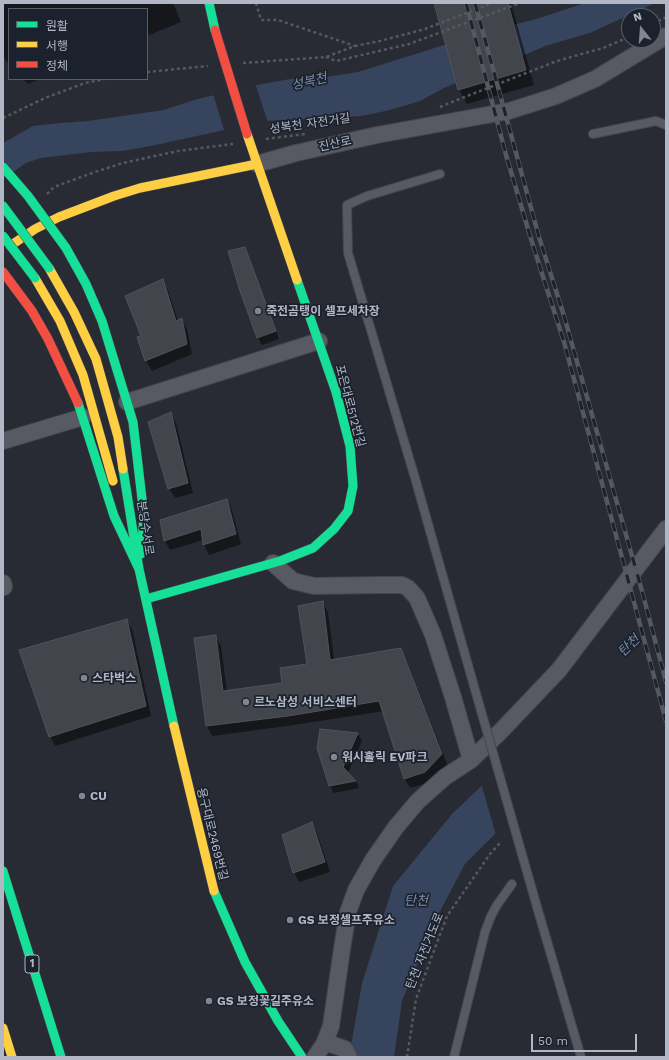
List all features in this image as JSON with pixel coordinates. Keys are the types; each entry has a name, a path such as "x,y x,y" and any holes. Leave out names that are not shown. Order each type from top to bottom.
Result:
{"main road":[{"name":"포은대로512번길","path":"146,599 273,562 313,548 334,529 348,511 353,486 350,446 336,392 247,134 215,30 211,3"},
{"name":"진산로","path":"3,252 35,229 86,206 114,196 140,188 257,164"},
{"path":"3,167 28,196 66,248 86,284 102,321 133,422 144,516 139,569"},
{"name":"분당수서로","path":"3,206 49,268 74,312 96,359 118,437 139,569"},
{"name":"분당수서로","path":"3,236 35,278 60,321 83,375 139,569"},
{"path":"3,272 32,311 48,339 78,402 114,516 139,569"},
{"name":"용구대로2469번길","path":"139,569 179,750 213,890 245,962 278,1021 302,1057"},
{"name":"1","path":"3,871 61,1057"},
{"path":"3,1028 12,1057"}],"street":[{"name":"진산로","path":"257,164 296,153 377,135 509,111 556,96 595,79 666,36"},
{"path":"127,402 319,341"},
{"path":"3,441 83,417"},
{"path":"315,1057 325,1042 331,1026 348,912 356,890 373,860 396,826 418,801 445,777 471,760 559,670 666,529"},
{"path":"273,562 293,581 314,586 402,585 408,588 417,598 433,636 453,697 471,760"},
{"path":"325,1042 345,1049 349,1057"}],"lane":[{"path":"593,134 656,121 666,124"},
{"path":"440,174 367,196 347,206 348,253 415,478 581,1057"},
{"path":"454,1057 485,932 494,910 512,884"}],"path":[{"path":"256,3 261,20 278,20 355,46"},
{"path":"242,64 326,57 355,46 425,29 492,3"},
{"path":"326,57 336,61 409,44 520,3"},
{"path":"434,110 550,64 603,48 621,40"},
{"path":"148,72 211,66"},
{"path":"3,118 45,98 85,83 100,80"},
{"name":"성복천 자전거길","path":"264,140 310,134"},
{"path":"43,198 54,187 123,163 178,151 233,144"},
{"name":"탄천 자전거도로","path":"407,1057 416,999 446,916 490,854 500,843"}],"water":[{"name":"성복천","path":"585,3 655,3 644,8 621,8 621,19 590,33 548,45 444,88 420,101 390,110 362,116 266,121 122,151 92,152 41,158 26,163 3,179 3,143 33,126 88,121 164,110 194,100 251,86 290,79 326,77 358,72 495,29 533,20"},
{"name":"탄천","path":"666,610 567,762 465,864 437,917 402,1001 394,1057 349,1057 362,983 393,886 452,814"}],"pier":[{"path":"255,83 268,123 225,133 213,94"},
{"path":"665,608 666,654 568,763 496,835 481,783"}],"building":[{"path":"434,3 508,3 526,70 458,90"},
{"name":"죽전곰탱이 셀프세차장","path":"245,247 276,331 257,338 240,291 228,251"},
{"path":"163,279 176,321 182,318 187,344 145,361 137,337 141,336 125,296"},
{"path":"171,412 188,483 168,489 148,422"},
{"path":"227,499 236,534 203,545 201,529 164,541 160,520"},
{"path":"323,601 330,660 401,648 442,754 425,772 404,779 379,701 288,716 206,726 194,638 216,635 223,691 282,683 280,668 307,664 298,606"},
{"name":"스타벅스","path":"127,619 146,706 49,737 19,650"},
{"name":"워시홀릭 EV파크","path":"320,729 358,733 343,767 356,781 329,786 317,748"},
{"path":"312,822 325,862 293,873 282,835"}],"railway":[{"path":"466,3 506,155 564,342 666,721"},
{"path":"475,3 539,237 564,316 642,591 666,682"}],"traffic: fast":[{"path":"209,3 215,30"},
{"path":"3,167 28,196 66,248"},
{"path":"3,206 49,268"},
{"path":"3,236 35,278"},
{"path":"66,248 86,284 102,321 133,422 144,516 141,554"},
{"path":"146,599 280,561 313,548 334,529 348,511 353,486 350,446 336,392 297,280"},
{"path":"78,403 114,516 139,569 174,726"},
{"path":"123,469 139,569"},
{"path":"3,871 61,1057"},
{"path":"214,891 245,962 278,1021 302,1057"}],"traffic: slow":[{"path":"247,134 297,280"},
{"path":"10,246 35,229 59,217 114,196 140,188 257,164"},
{"path":"49,268 74,312 96,359 118,437 123,469"},
{"path":"35,278 60,321 83,375 113,481"},
{"path":"174,726 214,891"},
{"path":"3,1028 12,1057"}],"traffic: jam":[{"path":"215,30 247,134"},
{"path":"3,272 32,311 48,339 78,403"}],"place":[{"name":"죽전곰탱이 셀프세차장","path":"258,311"},
{"name":"스타벅스","path":"84,678"},
{"name":"르노삼성 서비스센터","path":"246,702"},
{"name":"워시홀릭 EV파크","path":"334,757"},
{"name":"CU","path":"82,796"},
{"name":"GS 보정셀프주유소","path":"290,920"},
{"name":"GS 보정꽃길주유소","path":"209,1001"}]}
